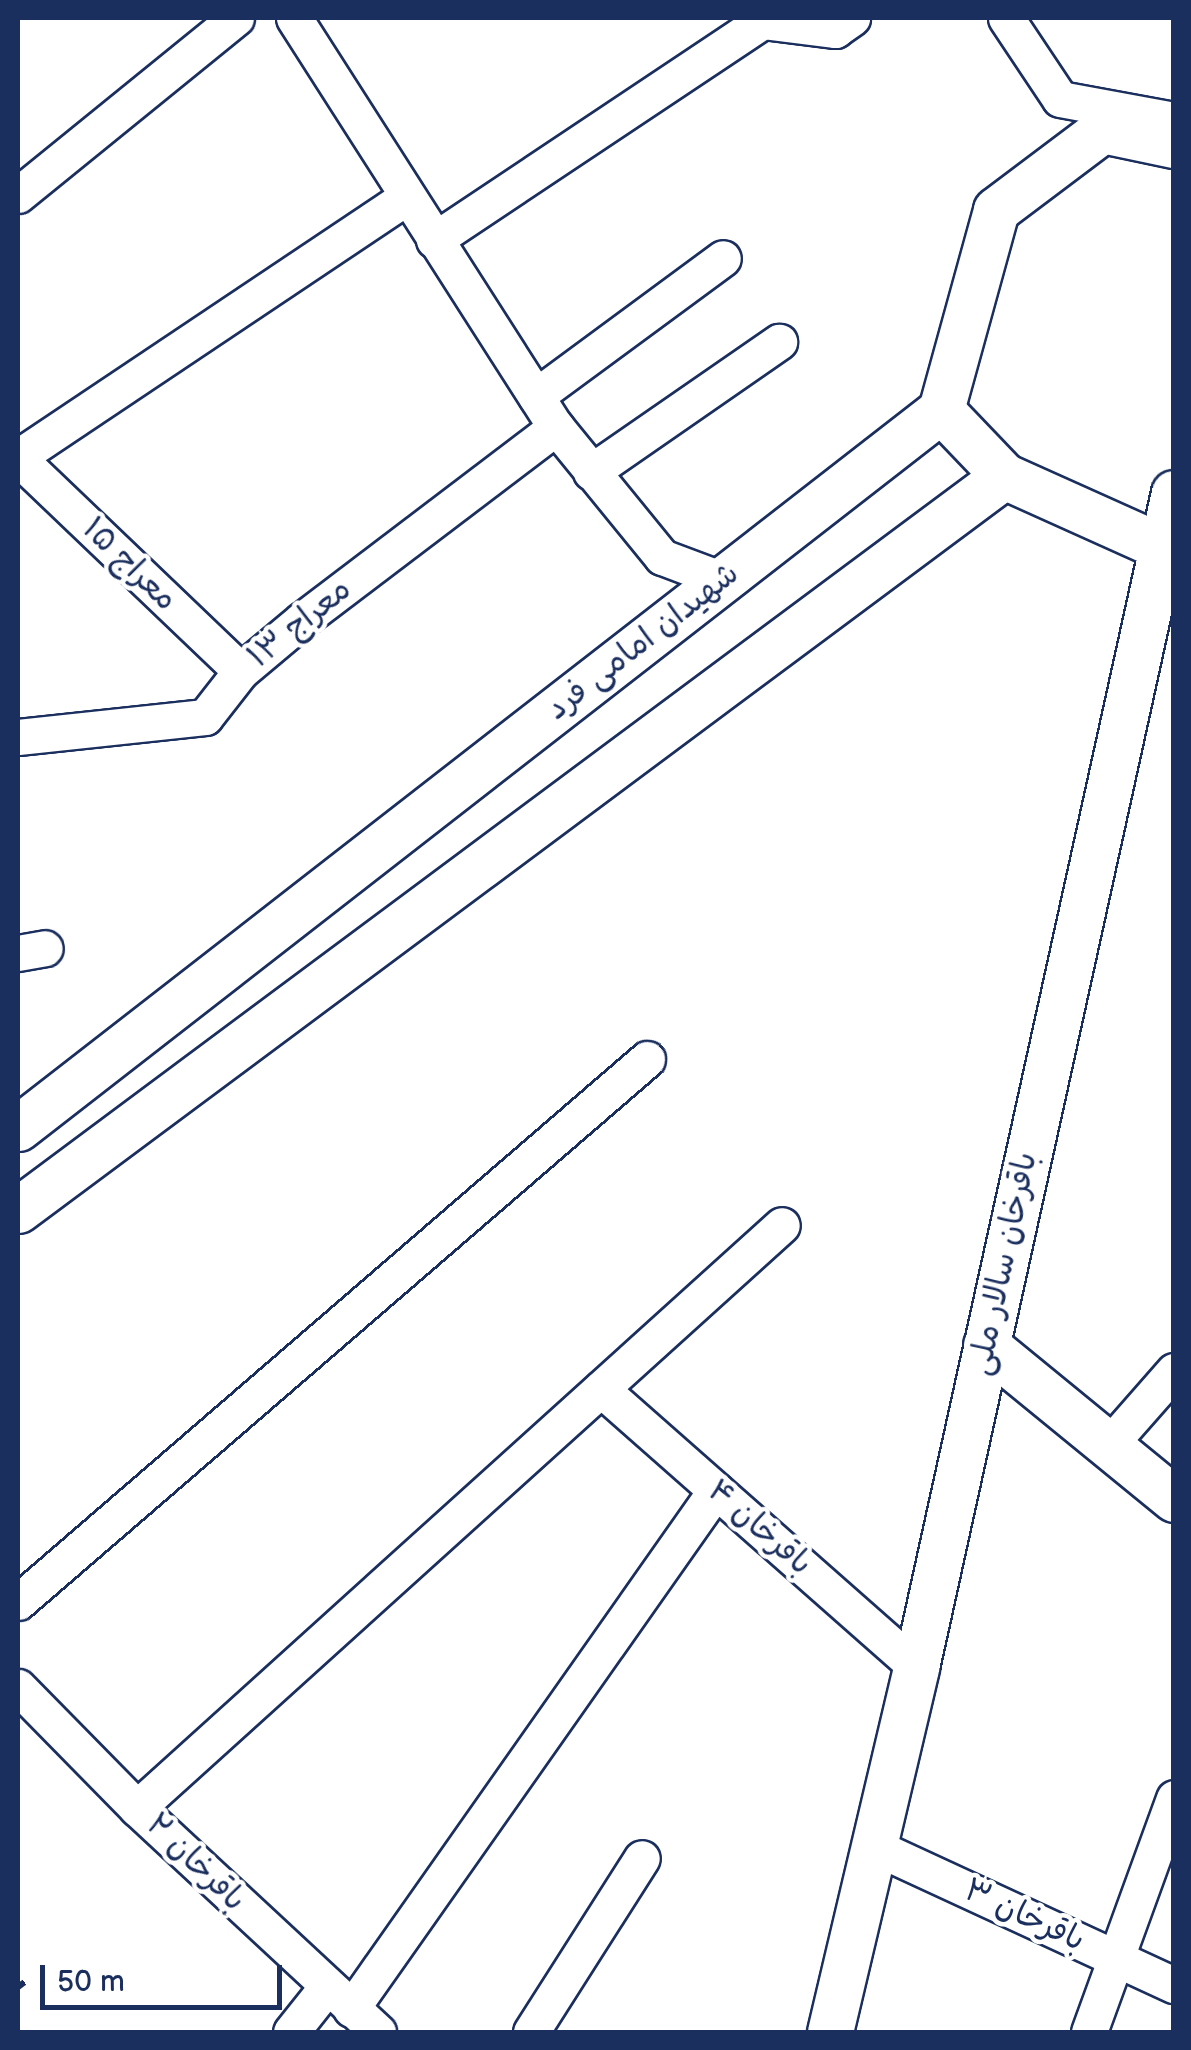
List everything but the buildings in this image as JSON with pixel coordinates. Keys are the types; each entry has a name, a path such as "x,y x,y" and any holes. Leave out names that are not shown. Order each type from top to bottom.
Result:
{"street":[{"path":"18,195 236,18"},
{"path":"294,18 556,427 662,557 723,580"},
{"path":"434,240 762,21 835,30 852,18"},
{"path":"1006,18 1060,98 1174,120"},
{"path":"1168,549 1004,476 942,410 996,210 1102,130 1174,145"},
{"path":"18,457 407,197"},
{"path":"536,396 723,258"},
{"path":"591,472 780,342"},
{"name":"شهیدان امامی فرد","path":"18,1128 942,410"},
{"name":"معراج ۱۳","path":"18,737 205,717 241,671 556,427"},
{"name":"معراج ۱۵","path":"18,457 241,671"},
{"path":"18,1210 1004,476"},
{"name":"باقرخان سالار ملی","path":"830,2032 1168,549 1174,494"},
{"path":"662,557 668,623"},
{"path":"18,1602 647,1059"},
{"path":"137,1808 782,1226"},
{"path":"986,1344 1174,1499"},
{"path":"1108,1446 1174,1370"},
{"name":"باقرخان ۴","path":"601,1389 916,1667"},
{"path":"291,2032 338,1999 716,1490"},
{"name":"باقرخان ۲","path":"18,1686 137,1808 338,1999 378,2032"},
{"path":"1089,2032 1174,1798"},
{"name":"باقرخان ۳","path":"875,1847 1174,1985"},
{"path":"531,2032 642,1858"}],"path":[{"path":"18,1987 26,1980"}]}
